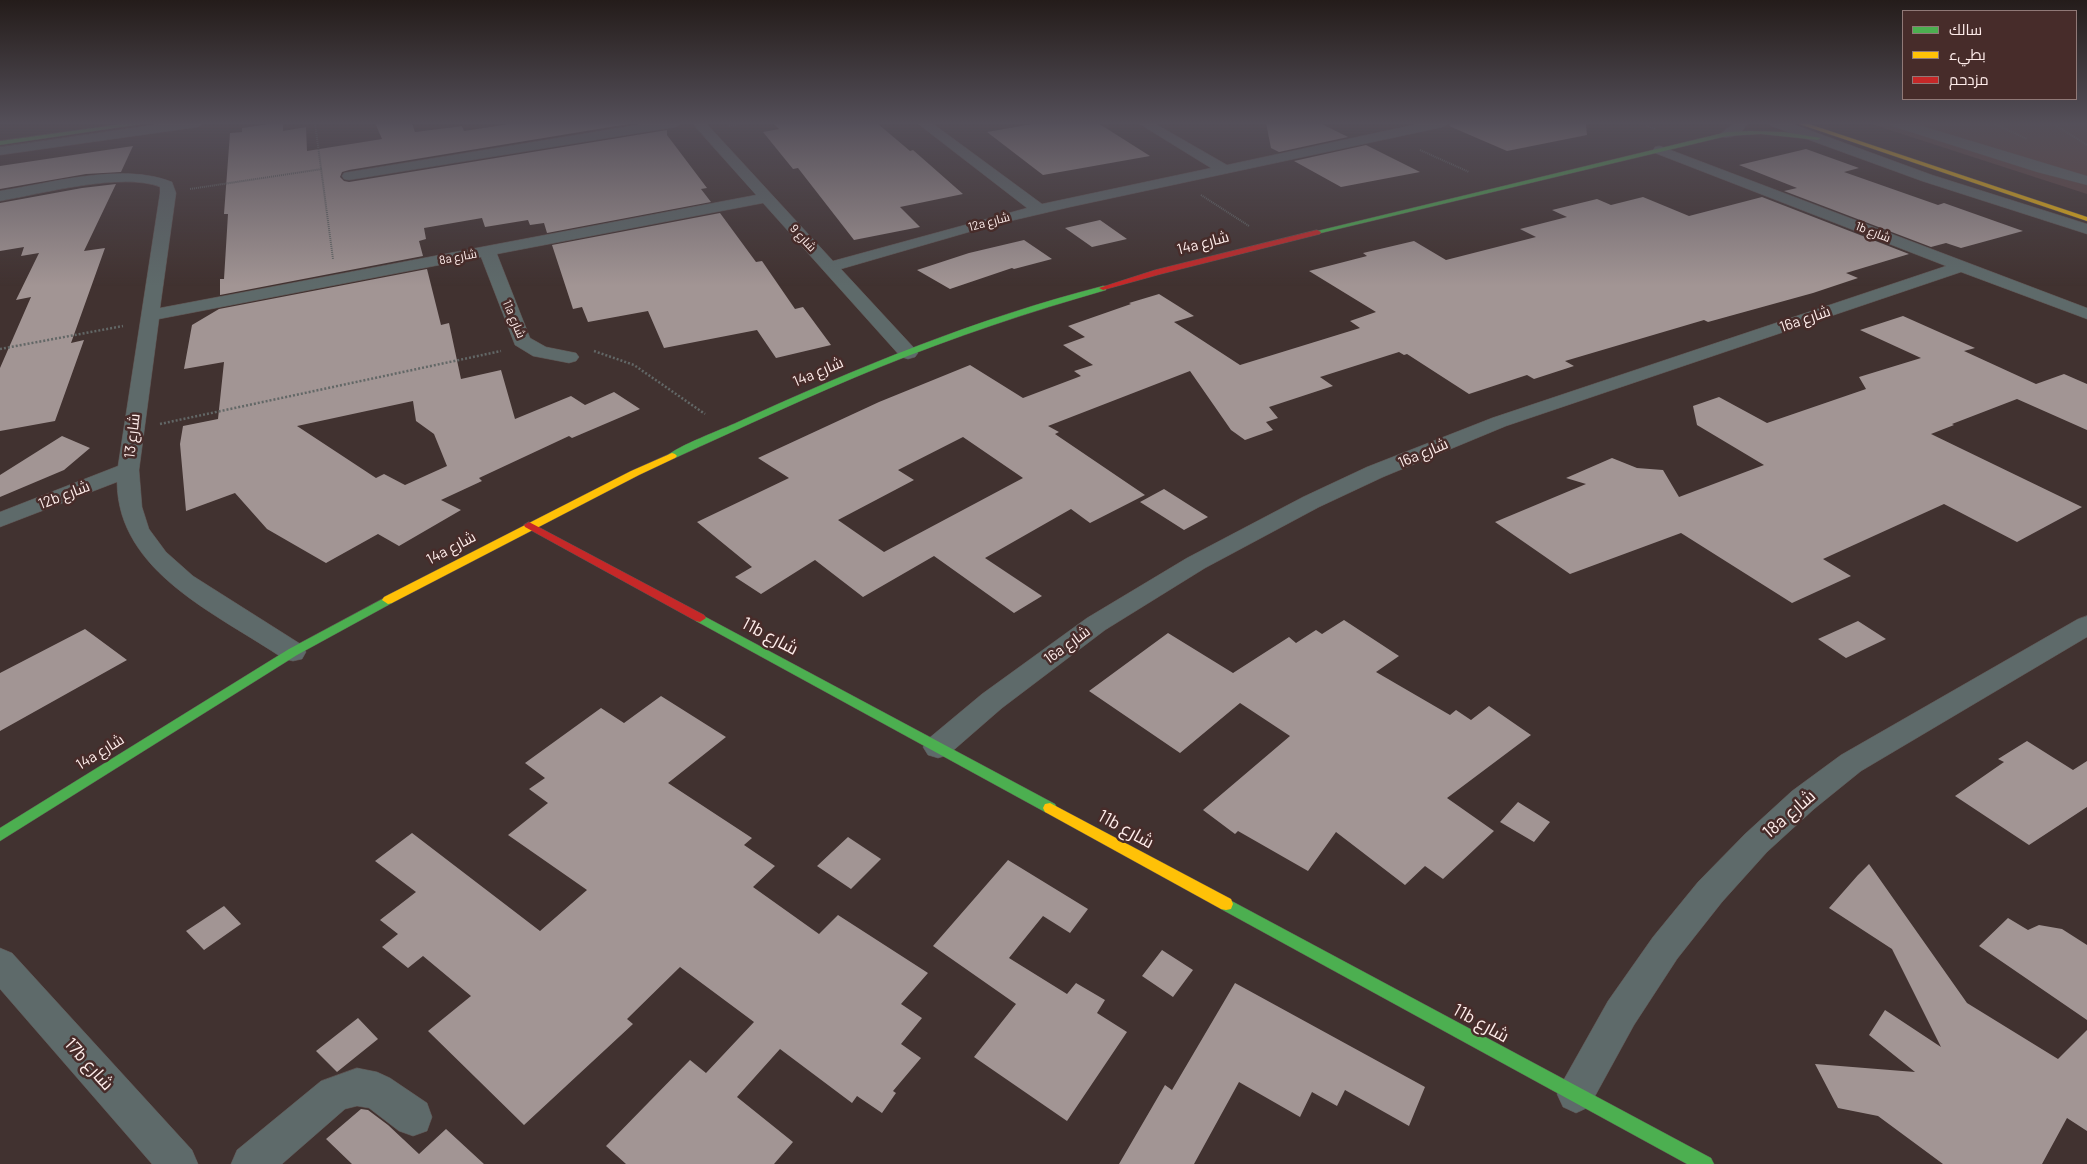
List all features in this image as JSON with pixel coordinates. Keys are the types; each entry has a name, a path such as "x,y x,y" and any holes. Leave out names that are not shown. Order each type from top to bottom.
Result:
{"street":[{"name":"شارع 9","path":"747,177 908,353"},
{"path":"996,177 1038,209"},
{"name":"12a شارع","path":"831,268 946,233 1038,209 1184,177"},
{"name":"14a شارع","path":"0,835 293,652 529,525 728,429 800,397 908,353 983,326 1097,289 1274,242 1545,177"},
{"name":"1b شارع","path":"1731,177 2087,314"},
{"path":"1925,177 2087,229"},
{"path":"1962,177 2087,219"},
{"path":"2073,177 2087,181"},
{"path":"0,196 127,178 157,180 167,185 168,193"},
{"name":"شارع 13","path":"168,193 132,430 128,470 128,493 132,514 140,534 153,553 171,571 293,652"},
{"name":"8a شارع","path":"149,318 336,280 766,198"},
{"name":"11a شارع","path":"487,251 520,336 527,345 549,354 569,357"},
{"name":"16a شارع","path":"938,747 992,701 1096,624 1196,562 1311,502 1411,457 1499,422 1961,266"},
{"name":"12b شارع","path":"0,520 128,470"},
{"name":"11b شارع","path":"529,525 1705,1164"},
{"name":"18a شارع","path":"1576,1094 1621,1013 1665,948 1710,892 1756,843 1803,800 1851,763 2087,625"},
{"name":"17b شارع","path":"0,964 178,1164"},
{"path":"251,1164 334,1094 357,1088 377,1091 413,1117"}],"path":[{"path":"168,193 269,177"},
{"path":"323,177 336,280"},
{"path":"1176,179 1274,242"},
{"path":"0,349 149,318"},
{"path":"132,430 527,345"},
{"path":"549,354 568,345 634,364 728,429"}],"shaded area":[{"path":"2036,177 2087,177 2087,194"}],"building":[{"path":"0,177 67,177 0,189"},
{"path":"227,177 340,177 349,182 378,177 699,177 707,188 701,189 711,202 547,233 544,223 530,225 528,220 485,227 482,218 424,228 426,239 419,241 423,256 220,295 220,279 224,279 228,214 224,214"},
{"path":"805,177 944,177 963,194 900,207 920,227 854,240"},
{"path":"1324,177 1392,177 1341,187"},
{"path":"1770,177 1859,177 1938,205 1944,203 2023,231 1961,248 1946,243 1931,247 1784,191 1797,188"},
{"path":"116,184 84,251 105,248 71,343 84,340 55,421 0,431 0,368 31,297 16,300 39,253 21,256 24,247 0,251 0,203 82,188"},
{"path":"1643,197 1689,216 1762,197 1909,254 1846,273 1858,278 1813,293 1708,322 1704,320 1565,361 1574,366 1534,379 1527,375 1469,394 1407,354 1404,355 1399,352 1320,377 1333,386 1269,407 1278,418 1266,422 1273,430 1245,440 1231,430 1190,371 1048,426 1059,432 1055,434 1145,495 1090,523 1071,509 985,558 1042,596 1014,613 934,556 863,597 815,560 761,594 735,577 752,567 697,522 789,478 758,458 879,402 970,365 1023,398 1081,376 1074,371 1093,365 1063,345 1085,337 1068,326 1131,304 1129,303 1159,294 1194,316 1174,322 1240,365 1360,328 1350,321 1376,312 1309,271 1367,256 1363,253 1414,241 1446,260 1536,237 1520,229 1567,217 1552,210 1597,199 1611,205","holes":["963,437 1023,478 884,552 838,520 914,480 898,470"]},
{"path":"720,213 756,262 762,261 795,309 803,307 831,345 776,358 757,330 664,348 648,311 588,322 582,307 573,309 552,245"},
{"path":"1100,220 1127,239 1092,247 1065,228"},
{"path":"1024,240 1052,259 1012,268 950,289 917,270 969,253"},
{"path":"427,269 441,325 449,323 461,379 501,370 515,419 571,396 585,405 614,392 640,409 572,438 569,436 479,478 482,481 441,500 461,510 399,546 378,534 326,563 267,529 235,493 186,511 180,444 183,426 218,419 224,362 184,369 192,325 219,309","holes":["413,401 416,421 434,434 447,466 405,485 384,474 376,478 297,426"]},
{"path":"1903,316 1975,348 1964,351 2036,384 2064,374 2087,384 2087,430 2017,399 1931,434 2082,507 2017,542 1944,504 1823,559 1851,576 1792,603 1681,533 1570,574 1495,522 1586,484 1566,478 1612,458 1637,468 1663,470 1679,497 1764,465 1697,425 1693,406 1719,397 1767,423 1866,389 1859,377 1921,358 1860,330"},
{"path":"62,436 90,448 64,470 0,497 0,475"},
{"path":"1164,489 1208,517 1184,530 1140,502"},
{"path":"1344,620 1399,656 1376,672 1450,715 1456,710 1471,720 1489,706 1531,735 1447,798 1494,831 1443,879 1425,866 1405,885 1336,832 1308,871 1238,831 1235,834 1203,810 1290,736 1240,703 1180,753 1089,691 1168,633 1233,673 1289,637 1296,643 1316,630 1322,634"},
{"path":"1858,621 1886,639 1846,658 1818,639"},
{"path":"85,629 127,660 0,731 0,673"},
{"path":"661,696 726,737 668,783 752,838 744,845 775,866 753,887 819,934 838,915 928,973 901,1004 922,1018 901,1044 921,1058 893,1091 896,1093 882,1113 857,1096 852,1103 780,1049 737,1097 793,1142 774,1164 626,1164 606,1146 690,1060 706,1073 754,1022 680,967 627,1019 633,1024 524,1125 428,1031 471,996 423,956 408,968 382,947 398,934 380,920 416,892 375,861 412,833 540,931 587,890 508,835 548,803 529,789 545,778 525,763 601,708 624,723"},
{"path":"2027,741 2073,770 2087,761 2087,807 2029,845 1955,796 2004,762 1998,759"},
{"path":"1518,802 1550,822 1534,842 1500,822"},
{"path":"848,837 881,859 851,889 817,866"},
{"path":"1008,860 1088,909 1070,933 1043,916 1009,958 1067,994 1076,983 1105,1000 1097,1013 1127,1032 1067,1121 974,1057 1016,1004 933,946"},
{"path":"1869,864 1967,1003 2058,1059 2087,1030 2087,1131 2067,1118 2042,1164 1943,1164 1878,1116 1838,1108 1815,1064 1915,1072 1869,1035 1885,1010 1941,1047 1892,949 1829,908"},
{"path":"224,906 241,924 204,950 186,931"},
{"path":"2008,918 2028,930 2039,925 2062,929 2087,945 2087,1020 1979,946"},
{"path":"1162,950 1193,970 1173,997 1142,976"},
{"path":"1235,983 1425,1087 1409,1126 1345,1090 1337,1106 1312,1092 1300,1117 1239,1082 1194,1164 1119,1164 1165,1085 1172,1090"},
{"path":"358,1018 378,1039 337,1072 316,1051"},
{"path":"361,1109 368,1110 388,1125 419,1154 446,1129 484,1164 352,1164 326,1139"}],"traffic: fast":[{"path":"1317,232 1546,177"},
{"path":"672,456 789,402 878,365 980,327 1103,288"},
{"path":"0,835 293,652 388,600"},
{"path":"700,618 1050,808"},
{"path":"1226,904 1705,1164"}],"traffic: slow":[{"path":"1962,177 2087,219"},
{"path":"388,600 635,473 672,456"},
{"path":"1050,808 1226,904"}],"traffic: jam":[{"path":"1103,288 1158,272 1317,232"},
{"path":"529,525 700,618"}]}
